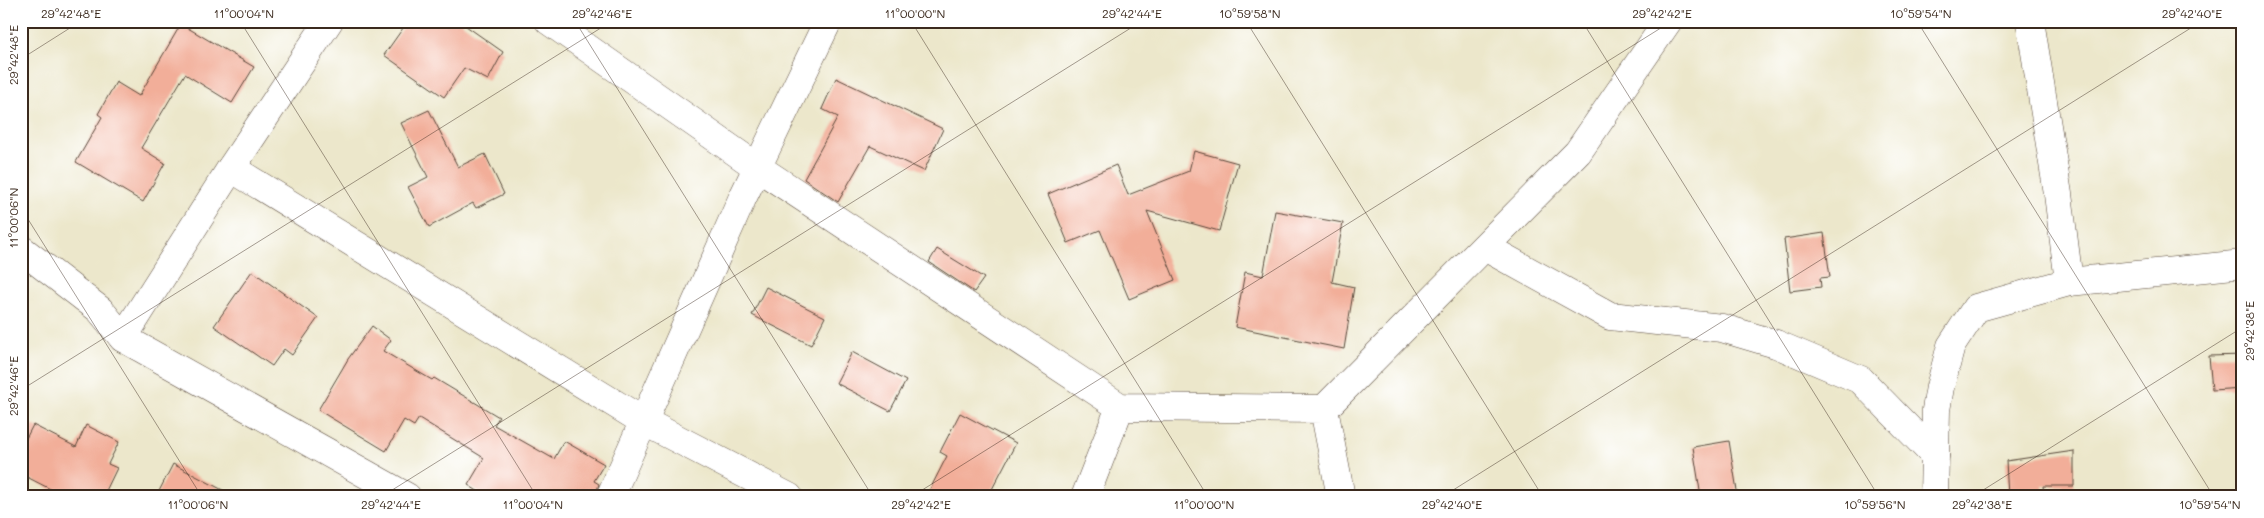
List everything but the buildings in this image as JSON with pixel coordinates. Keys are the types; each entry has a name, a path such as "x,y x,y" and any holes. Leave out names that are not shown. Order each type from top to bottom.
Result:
{"street":[{"path":"123,338 231,168 328,21"},
{"path":"549,21 757,167 1120,407 1324,409 1578,152 1668,21"},
{"path":"610,497 757,167 828,21"},
{"path":"2030,21 2070,282"},
{"path":"231,168 643,421 789,497"},
{"path":"1485,247 1610,316 1722,328 1776,344 1861,380 1935,456"},
{"path":"21,250 100,310 123,338 406,497"},
{"path":"1934,497 1936,410 1942,379 1952,346 1976,308 2070,282 2243,264"},
{"path":"1085,497 1120,407"},
{"path":"1324,409 1341,497"}]}
